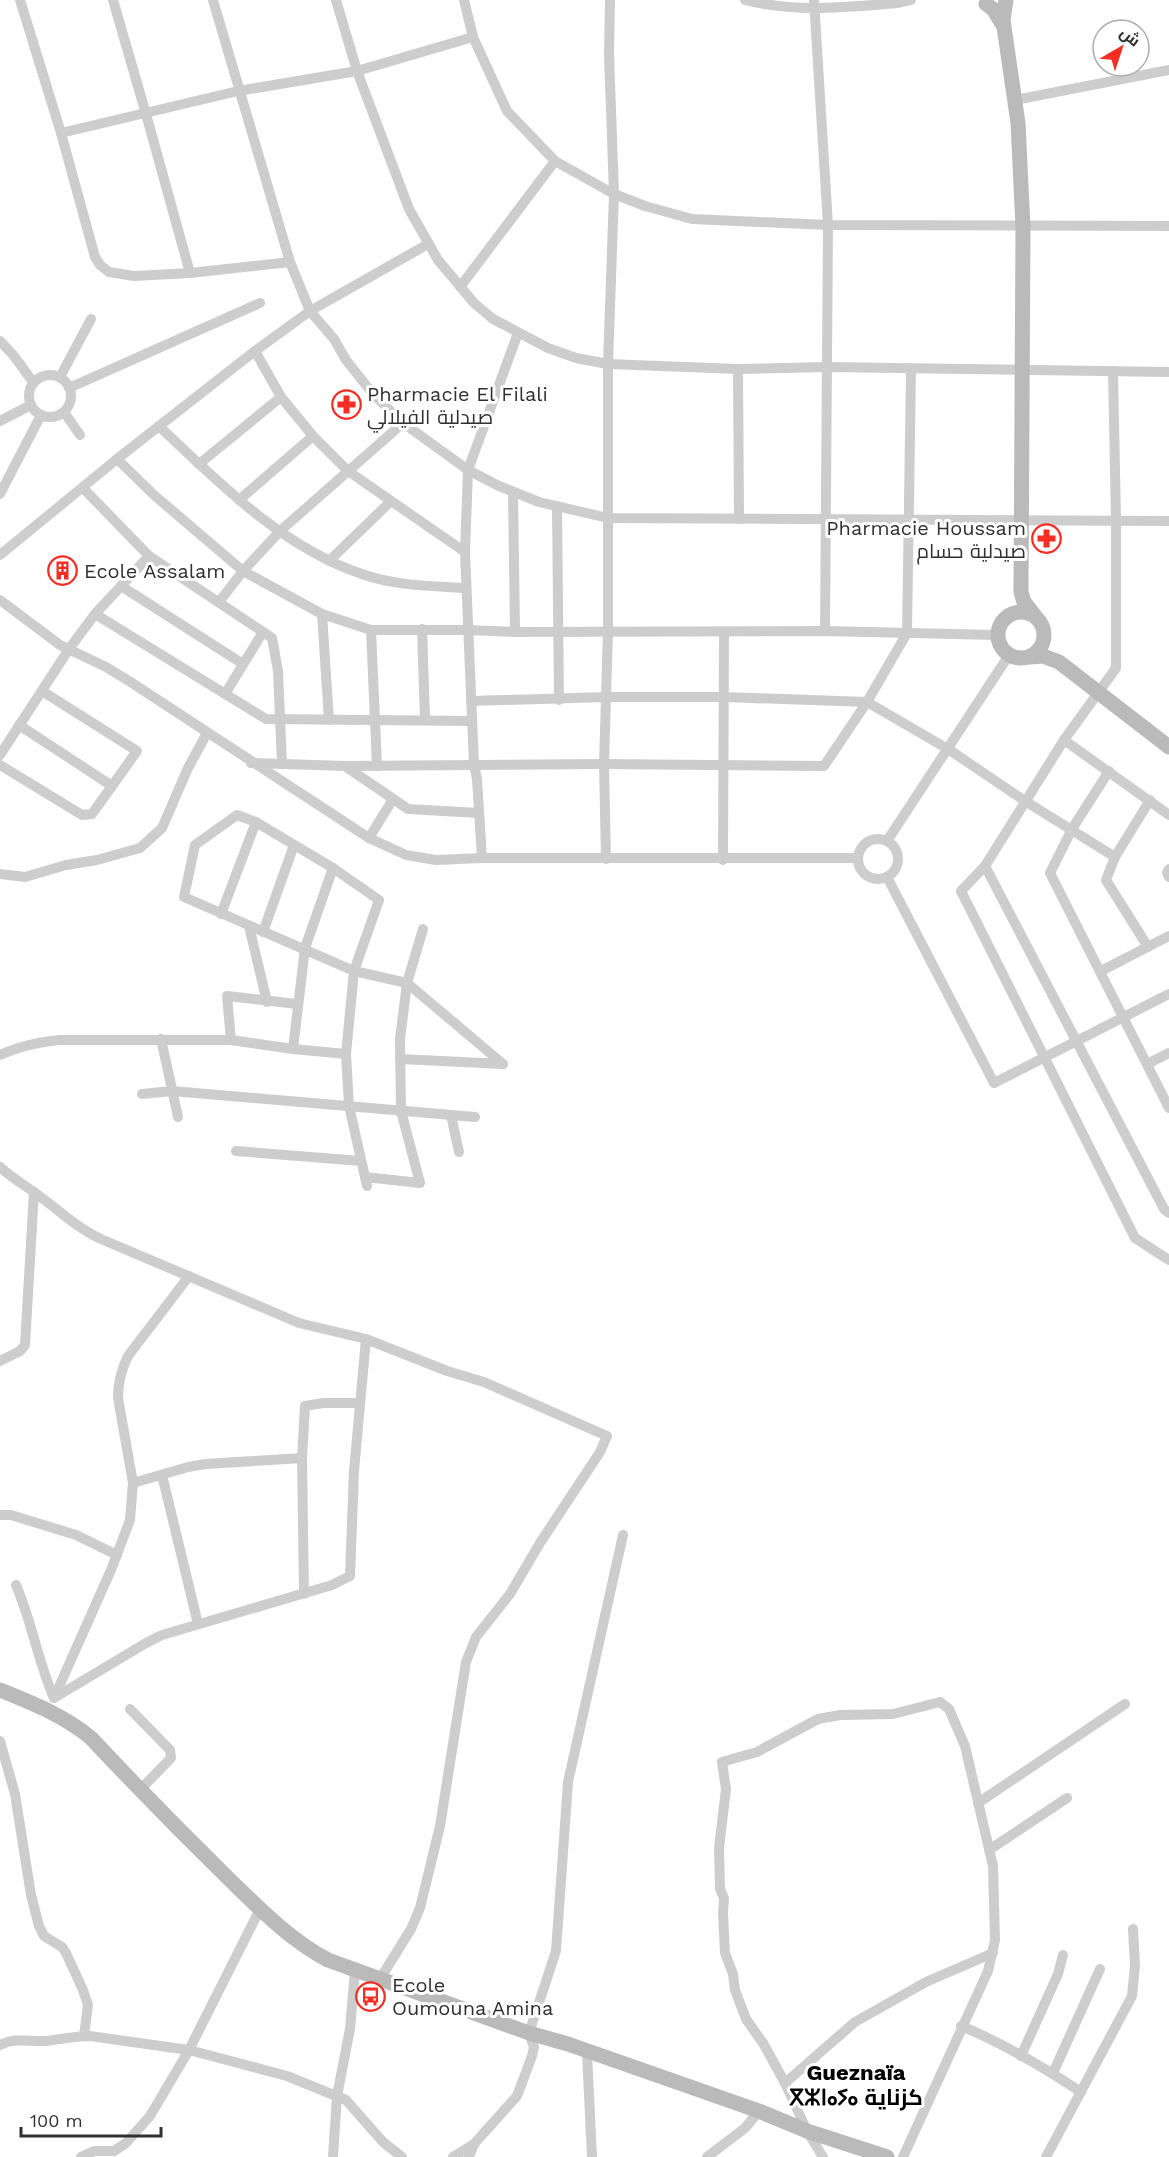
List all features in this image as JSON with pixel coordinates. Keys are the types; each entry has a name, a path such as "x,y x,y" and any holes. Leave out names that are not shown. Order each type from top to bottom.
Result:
{"street":[{"path":"20,0 61,133 95,257 100,265 109,272 121,275 190,273 290,261"},
{"path":"113,0 190,273"},
{"path":"213,0 290,261 309,311 334,339 346,360 373,394 403,423 468,470 539,502 608,518 1169,521"},
{"path":"336,0 357,71 409,209 428,244 438,260 474,303 493,319 548,348 608,364 738,369 827,367 1169,372"},
{"path":"464,0 473,37 507,111 555,161 614,194 645,206 692,219 828,225 1169,226"},
{"path":"606,859 604,764 608,631 608,364 614,194 609,54 610,0"},
{"path":"746,0 760,4 878,5 911,0"},
{"path":"981,2 997,3 1005,0"},
{"path":"1005,0 1004,28 1022,167 1021,591 1024,602 1042,625 1048,648 1059,662 1169,747"},
{"path":"981,2 997,14 1004,28"},
{"path":"814,4 828,225 825,631"},
{"path":"61,133 238,91 357,71 473,37"},
{"path":"1015,100 1169,70"},
{"path":"460,287 555,161"},
{"path":"0,555 117,459 309,311 428,244"},
{"path":"69,388 260,303"},
{"path":"60,377 91,320"},
{"path":"482,858 477,778 474,765 467,630 465,552 468,470 518,333"},
{"path":"0,341 33,382"},
{"path":"255,351 281,397 313,436 348,471 465,552"},
{"path":"738,369 740,519"},
{"path":"251,763 345,766 724,764 824,766 867,702 907,633 911,369"},
{"path":"1113,371 1116,668 1064,740 985,866 961,891 1136,1238 1169,1260"},
{"path":"46,375 60,377 69,388 70,401 64,412 53,417 41,415 31,405 29,389 33,382 46,375"},
{"path":"199,464 281,397"},
{"path":"0,421 31,405"},
{"path":"64,412 80,435"},
{"path":"0,494 41,415"},
{"path":"219,602 243,571 280,531 403,423"},
{"path":"159,426 239,500 280,531 329,561 364,575 397,582 466,588"},
{"path":"239,500 313,436"},
{"path":"117,459 154,495 243,571 322,614 371,630 825,631 998,635"},
{"path":"83,488 149,556 272,638 278,671 282,764"},
{"path":"513,492 516,632"},
{"path":"329,561 390,502"},
{"path":"557,506 559,700"},
{"path":"0,755 94,614 149,556"},
{"path":"121,586 243,664"},
{"path":"1021,591 1015,607 1002,621 998,635 1003,650 1015,658 1047,657 1059,662"},
{"path":"0,600 60,645 106,667 369,838 406,855 436,860 857,858"},
{"path":"1007,616 1021,611 1035,616"},
{"path":"94,614 266,719 472,721"},
{"path":"322,614 329,720"},
{"path":"422,629 425,719"},
{"path":"371,630 377,766"},
{"path":"225,693 263,632"},
{"path":"723,860 724,632"},
{"path":"1030,657 1040,649 1044,636"},
{"path":"887,841 1009,655"},
{"path":"0,765 82,815 92,814 136,751 42,691"},
{"path":"471,701 607,697 724,697 867,702 948,749 1025,801 1115,857"},
{"path":"19,725 112,786"},
{"path":"0,874 26,877 140,848 162,828 188,768 207,733"},
{"path":"1064,740 1169,815"},
{"path":"345,766 408,809 479,813"},
{"path":"1109,771 1072,829 1050,873 1169,1108"},
{"path":"369,838 393,799"},
{"path":"1148,947 1106,880 1115,857 1150,800"},
{"path":"400,1059 503,1064 407,983 354,971 184,897 195,845 237,815 256,822 333,868 380,900 354,971 346,1054 349,1106 366,1182 420,1184 401,1111 400,1059 400,1039 407,983 423,929"},
{"path":"221,914 256,822"},
{"path":"874,838 887,841 896,850 898,862 887,877 873,879 867,876 858,865 857,858 862,845 867,841 874,838"},
{"path":"263,932 294,845"},
{"path":"985,866 1164,1209 1169,1213"},
{"path":"293,1049 305,950 333,868"},
{"path":"1169,869 1167,873 1169,877"},
{"path":"887,877 994,1083 1169,993"},
{"path":"249,926 267,1002"},
{"path":"1101,971 1169,936"},
{"path":"231,1040 227,996 297,1004"},
{"path":"0,1055 43,1041 161,1039 231,1040 346,1054"},
{"path":"161,1039 178,1117"},
{"path":"1147,1064 1169,1053"},
{"path":"142,1094 172,1091 475,1117"},
{"path":"452,1115 459,1152"},
{"path":"236,1151 362,1161"},
{"path":"0,1167 87,1232 299,1323 366,1339 447,1371 484,1382 607,1436 600,1452 540,1543 510,1594 470,1648 465,1662 440,1826 420,1908 411,1929 380,1979"},
{"path":"0,1361 20,1351 25,1345 34,1192"},
{"path":"50,1704 117,1556 130,1520 133,1483 118,1398 123,1366 128,1356 189,1276"},
{"path":"50,1704 162,1635 333,1585 350,1576 354,1471 366,1339"},
{"path":"304,1594 302,1458 305,1406 323,1403 360,1403"},
{"path":"133,1483 206,1464 302,1458"},
{"path":"162,1475 198,1624"},
{"path":"0,1515 11,1515 76,1535 117,1556"},
{"path":"453,2157 474,2144 509,2106 520,2090 532,2056 534,2047 529,2033 556,1951 568,1782 623,1535"},
{"path":"16,1585 40,1652 50,1704"},
{"path":"0,1690 50,1704 62,1717 91,1738 180,1832 286,1933 310,1950 354,1971 759,2111 807,2131 887,2157"},
{"path":"821,2156 785,2083 746,2019 725,1953 724,1898 720,1889 719,1848 726,1789 722,1762 757,1752 818,1719 840,1715 893,1713 939,1702 949,1709 965,1746 993,1866 995,1940 988,1971 903,2157"},
{"path":"978,1803 1125,1704"},
{"path":"130,1708 170,1750 171,1758 140,1790"},
{"path":"0,1741 15,1794 31,1895 39,1926 44,1936 62,1947 83,1990 88,2005 84,2036"},
{"path":"989,1850 1067,1798"},
{"path":"81,2157 94,2151 114,2151 126,2143 150,2116 189,2050 260,1909"},
{"path":"1046,2157 1132,1996 1135,1966 1133,1929"},
{"path":"785,2083 855,2022 926,1982 993,1953"},
{"path":"1021,2055 1058,1974 1063,1955"},
{"path":"1053,2073 1100,1969"},
{"path":"333,2157 337,2096 350,2029 354,1971"},
{"path":"961,2026 1021,2055 1081,2092"},
{"path":"0,2045 17,2039 48,2040 84,2036 189,2050 287,2076 351,2104 383,2142 402,2157"},
{"path":"587,2053 592,2157"},
{"path":"707,2157 745,2128 759,2111"},
{"path":"470,2157 474,2144"}],"place":[{"name":"Pharmacie El Filali صيدلية الفيلالي","path":"346,405"},
{"name":"Pharmacie Houssam صيدلية حسام","path":"1047,539"},
{"name":"Ecole Assalam","path":"63,571"},
{"name":"Ecole Oumouna Amina","path":"371,1997"}],"district":[{"name":"Gueznaïa ⴳⵣⵏⴰⵢⴰ كزناية","path":"856,2084"}]}
